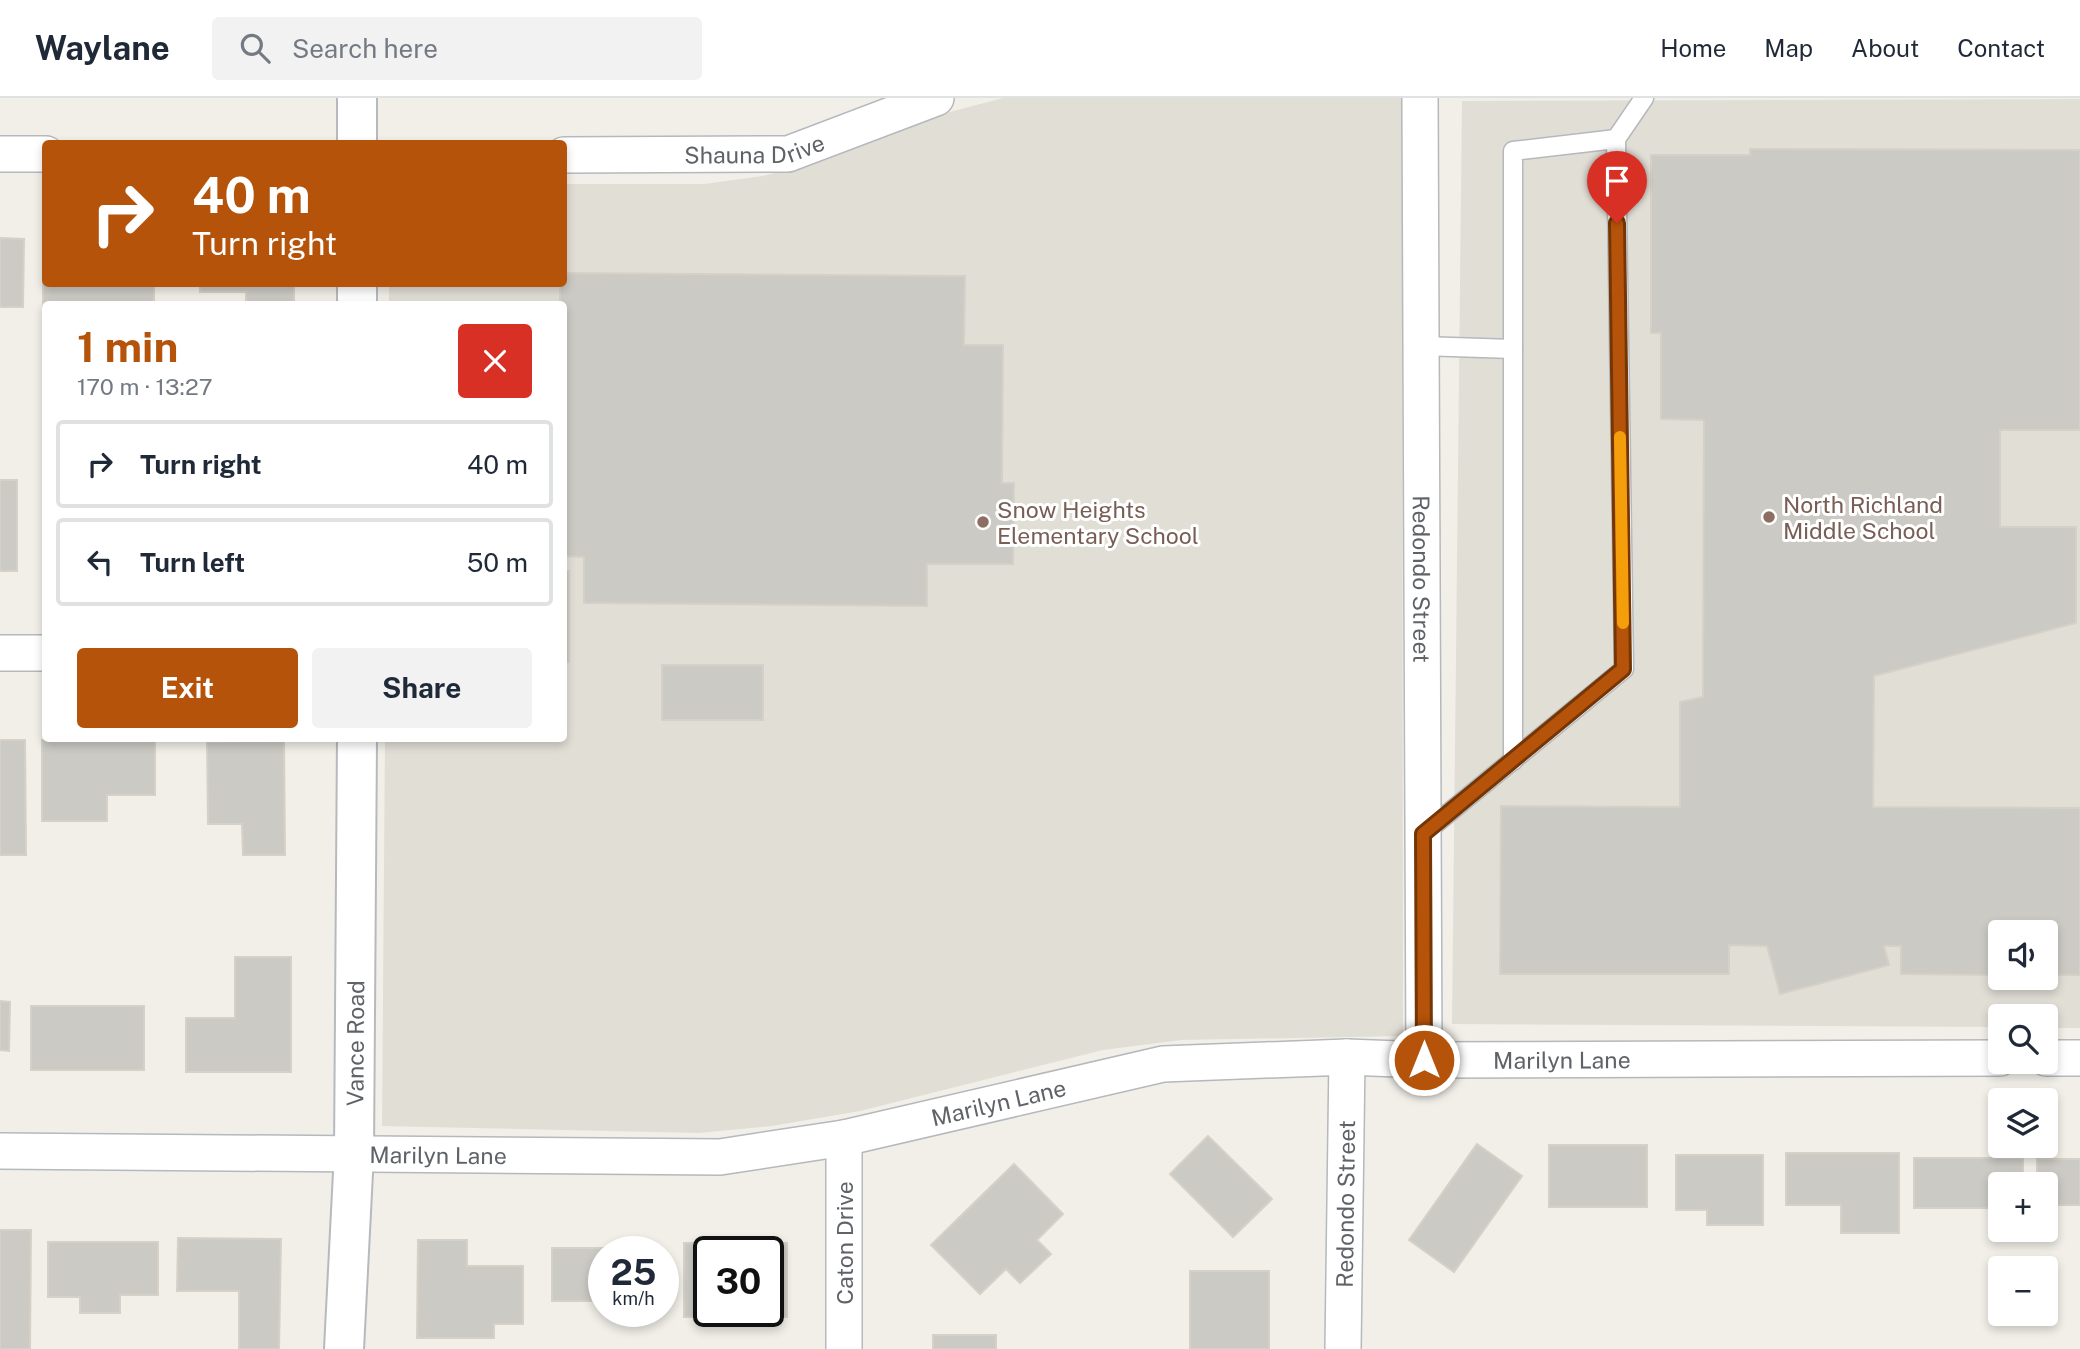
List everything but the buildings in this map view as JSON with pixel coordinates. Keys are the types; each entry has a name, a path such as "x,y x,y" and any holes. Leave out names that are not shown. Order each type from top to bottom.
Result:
{"street":[{"path":"357,98 357,140"},
{"name":"Shauna Drive","path":"567,155 788,154 936,98"},
{"name":"Redondo Street","path":"1420,98 1424,1060"},
{"path":"0,154 42,154"},
{"path":"0,653 42,653"},
{"name":"Vance Road","path":"344,1349 354,1153 357,742"},
{"name":"Redondo Street","path":"1343,1349 1347,1057"},
{"name":"Marilyn Lane","path":"0,1151 720,1157 844,1138 1163,1064 1347,1057 1424,1060 1988,1058"},
{"path":"2058,1058 2080,1058"},
{"name":"Caton Drive","path":"844,1138 844,1349"}],"lane":[{"path":"1423,834 1623,669 1616,139 1644,98"},
{"path":"1513,761 1513,150 1616,139"},
{"path":"1421,346 1513,349"}],"shaded area":[{"name":"Snow Heights Elementary School","path":"1003,98 1402,98 1403,1036 1181,1040 1103,1050 860,1111 772,1126 699,1133 382,1126 385,742 567,742 567,301 389,301 389,287 567,287 567,184 704,184 763,176 823,161 946,113"},
{"name":"North Richland Middle School","path":"2080,99 2080,1028 2058,1028 2058,1004 1988,1004 1988,1027 1452,1024 1462,101"}],"slow traffic":[{"path":"1620,437 1623,623"}],"place":[{"name":"North Richland Middle School","path":"1769,517"},
{"name":"Snow Heights Elementary School","path":"983,522"}],"route":[{"path":"1424,1060 1423,834 1623,669 1617,223"}]}
